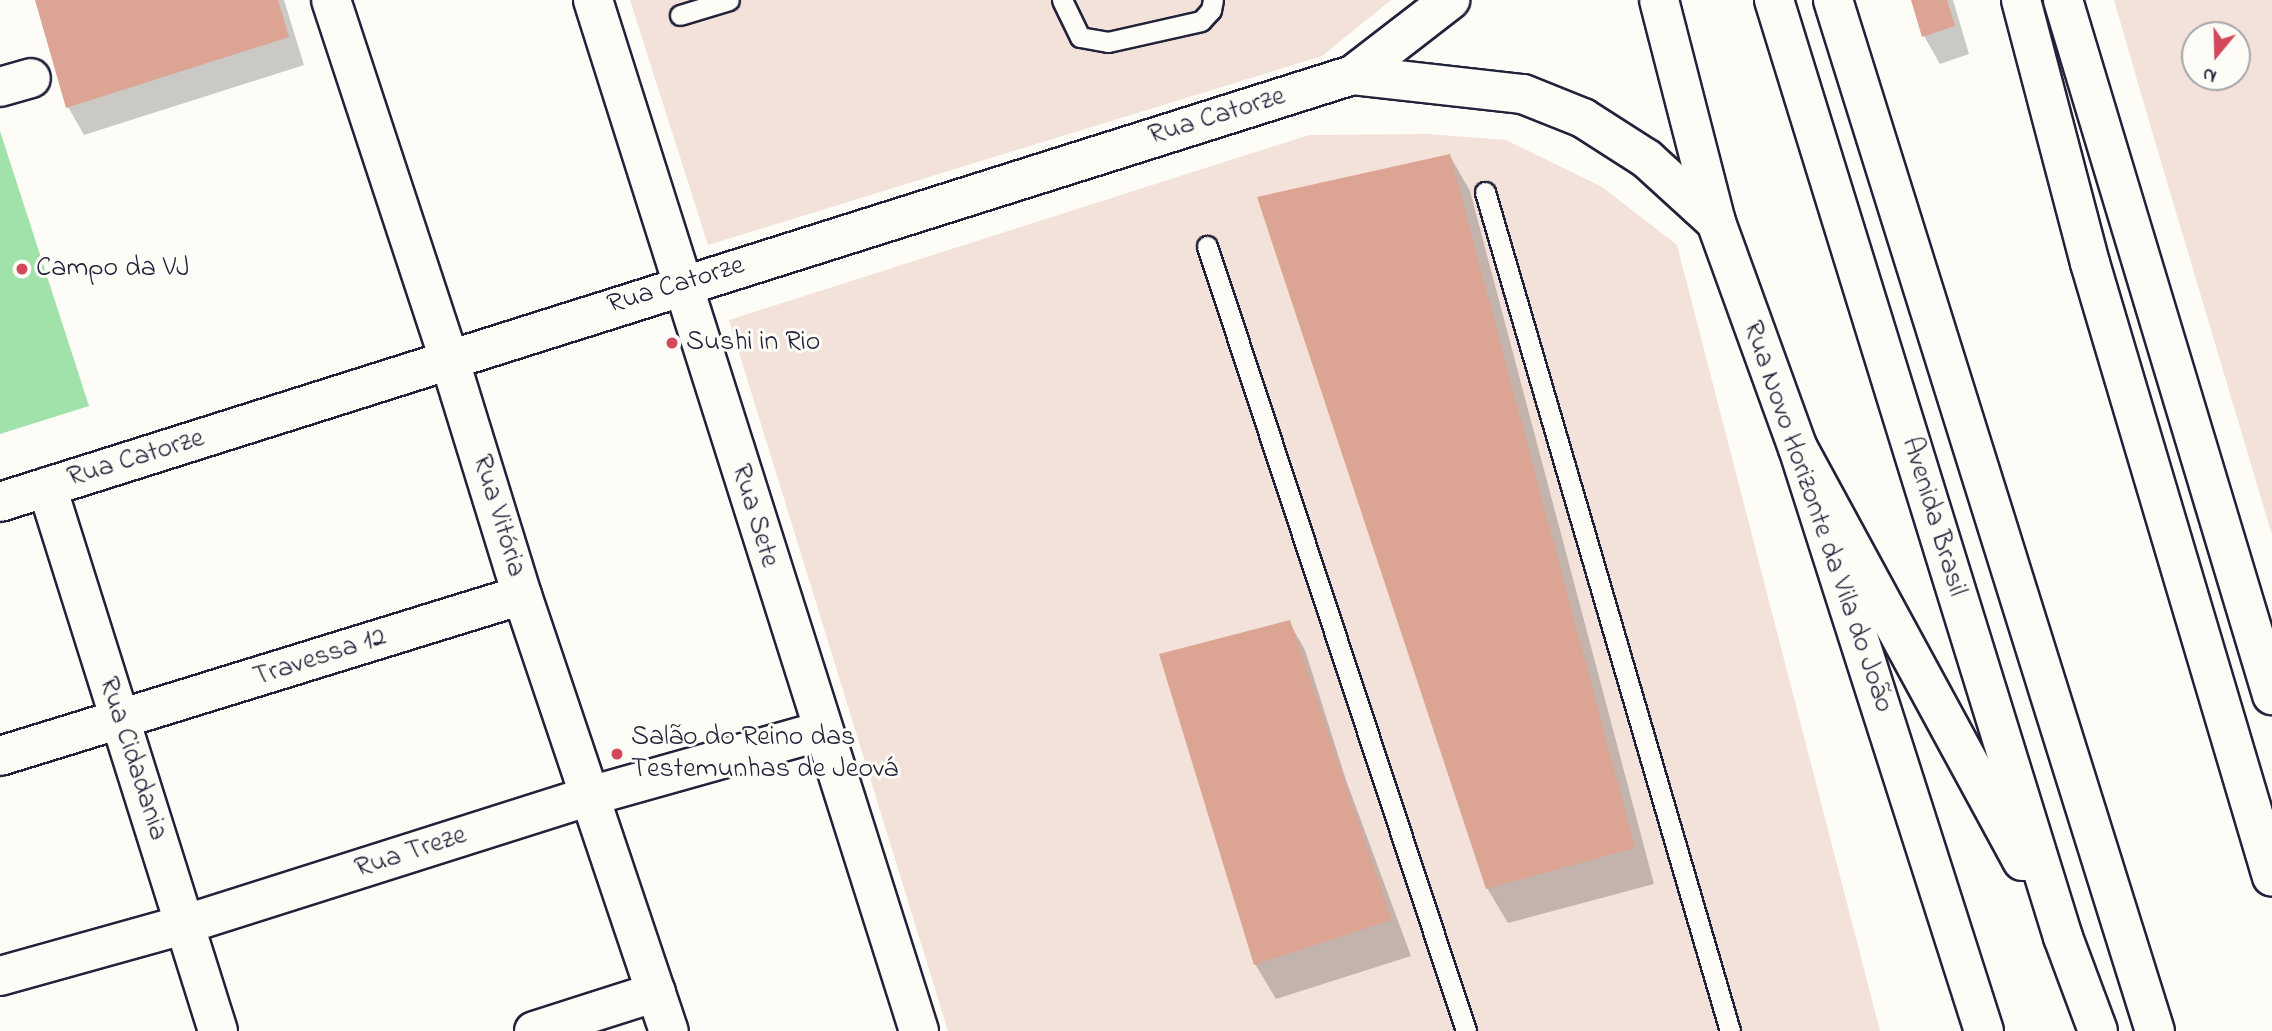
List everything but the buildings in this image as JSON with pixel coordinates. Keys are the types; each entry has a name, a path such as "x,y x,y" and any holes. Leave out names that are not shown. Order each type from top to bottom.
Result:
{"main road":[{"name":"Rua Vitória","path":"331,0 449,358 522,595 669,1031"},
{"name":"Rua Sete","path":"593,0 821,731 919,1031"},
{"name":"Rua Catorze","path":"0,502 681,284 1353,75 1450,0"},
{"name":"Rua Novo Horizonte da Vila do João","path":"1659,0 1716,222 1798,448 1984,1031"},
{"name":"Avenida Brasil","path":"1774,0 2063,937 2098,1031"},
{"path":"1833,0 2155,1031"},
{"path":"2021,0 2090,263 2272,877"},
{"path":"2063,0 2272,695"},
{"name":"Rua Catorze","path":"1353,75 1523,94 1571,114 1647,159 1716,222"},
{"path":"1798,448 2063,937"},
{"name":"Rua Cidadania","path":"47,487 218,1031"},
{"name":"Travessa 12","path":"0,756 119,722 522,595"},
{"name":"Rua Treze","path":"0,976 186,924 590,796 821,731"},
{"path":"534,1031 656,992"}],"lane":[{"path":"680,15 729,0"},
{"path":"1062,0 1080,37 1108,42 1200,20 1211,10 1213,0"},
{"path":"1485,192 1730,1031"},
{"path":"1207,246 1466,1031"}],"shaded area":[{"path":"630,0 1391,0 1322,56 708,245"},
{"path":"2114,0 2272,0 2272,535 2151,128"},
{"path":"1428,134 1506,140 1602,187 1677,245 1880,1031 948,1031 729,320 1309,135"}],"green space":[{"name":"Campo da VJ","path":"0,131 89,406 0,434"}],"place":[{"name":"Campo da VJ","path":"22,269"},
{"name":"Sushi in Rio","path":"672,343"},
{"name":"Salão do Reino das Testemunhas de Jeová","path":"617,754"}]}
